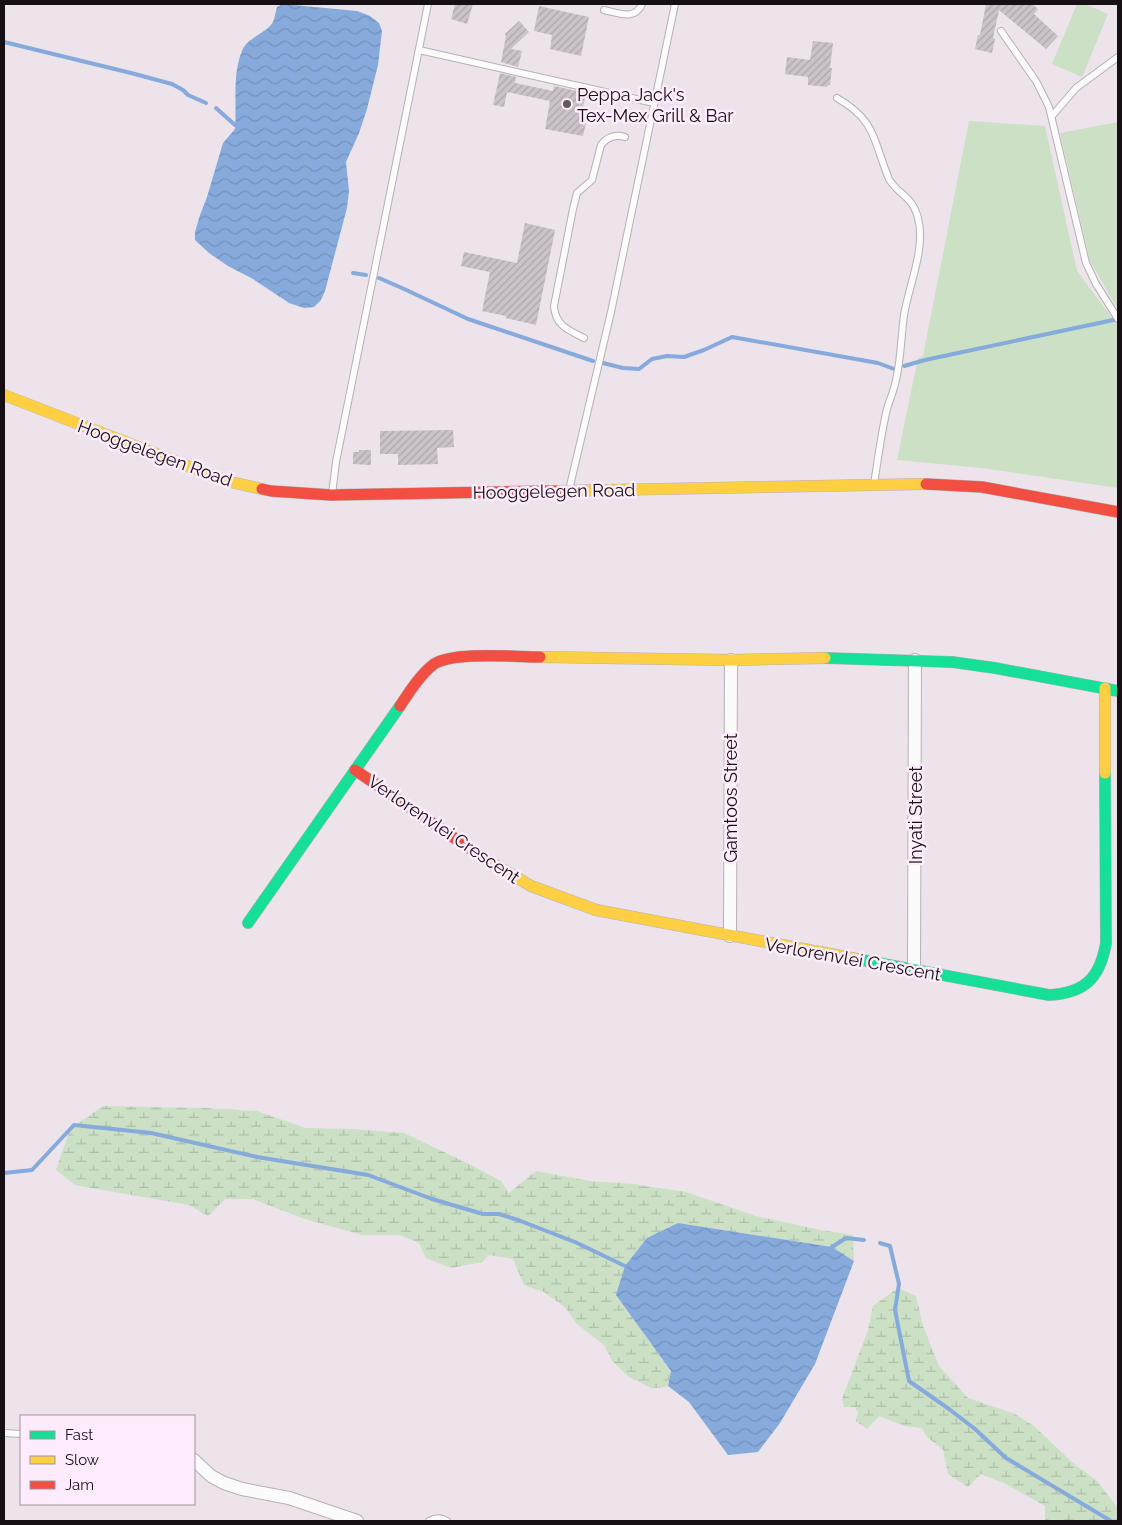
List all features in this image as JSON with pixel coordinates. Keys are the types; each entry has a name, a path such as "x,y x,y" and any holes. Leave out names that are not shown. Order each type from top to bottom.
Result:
{"street":[{"name":"Hooggelegen Road","path":"4,396 226,480 271,491 332,495 919,484 982,487 1118,512"},
{"name":"Verlorenvlei Crescent","path":"248,923 419,679 430,666 448,657 915,660 952,662 995,668 1118,691"},
{"name":"Gamtoos Street","path":"730,936 731,660"},
{"name":"Inyati Street","path":"914,970 915,660"},
{"name":"Verlorenvlei Crescent","path":"355,770 490,863 531,886 596,910 1049,995 1070,994 1080,989 1096,974 1104,956 1106,943 1105,688"},
{"path":"195,1461 211,1476 242,1490 289,1498 358,1521"}],"lane":[{"path":"332,495 340,443 428,4"},
{"path":"604,10 629,15 638,11 642,4"},
{"path":"568,491 610,312 675,4"},
{"path":"1001,30 1036,80 1044,95 1052,116 1086,263 1096,284 1118,319"},
{"path":"419,50 654,103"},
{"path":"1052,116 1076,88 1118,57"},
{"path":"837,98 849,104 865,119 876,140 889,179 907,197 915,209 920,233 918,252 904,315 897,379 881,436 874,485"},
{"path":"584,338 561,326 554,311 573,209 577,193 592,180 601,145 604,141 614,136 625,137"},
{"path":"4,1433 20,1434"},
{"path":"429,1521 437,1518 447,1521"}],"green space":[{"path":"1077,4 1085,4 1108,14 1082,77 1052,64"},
{"path":"969,121 1045,126 1077,271 1118,326 1118,488 982,468 897,460 918,358 923,356"},
{"path":"1118,122 1118,310 1090,261 1060,133"},
{"path":"103,1106 257,1111 305,1128 404,1133 501,1181 509,1193 536,1171 590,1181 633,1184 686,1192 756,1216 853,1235 854,1261 832,1247 678,1223 647,1238 616,1295 671,1371 668,1386 651,1388 629,1377 612,1361 605,1346 577,1324 565,1307 544,1292 524,1285 513,1259 489,1255 482,1262 451,1268 426,1258 419,1243 400,1235 362,1235 302,1218 253,1199 225,1199 208,1216 189,1205 75,1185 56,1170 70,1129"},
{"path":"898,1288 916,1296 923,1326 939,1366 968,1398 1015,1414 1034,1426 1073,1463 1097,1481 1118,1508 1118,1521 1045,1521 1045,1506 1006,1484 981,1474 968,1487 948,1474 943,1450 926,1436 922,1428 904,1426 879,1416 867,1429 856,1421 858,1412 855,1407 844,1407 842,1399 868,1330 873,1306"}],"water":[{"path":"283,4 357,11 370,16 379,23 382,31 378,65 367,109 346,162 349,191 347,208 325,291 321,300 314,307 304,308 289,303 253,279 228,266 209,253 195,240 195,232 223,143 235,129 236,79 242,51 247,43 271,25 277,7"},
{"path":"678,1223 832,1247 854,1261 815,1364 780,1423 758,1452 728,1455 689,1402 668,1386 671,1371 616,1295 625,1266 647,1238"}],"building":[{"path":"455,4 473,4 467,24 451,19"},
{"path":"986,4 1032,4 1038,9 1034,14 1058,36 1046,49 999,10 992,53 975,49 978,35 980,35"},
{"path":"539,6 589,17 581,56 550,49 552,35 534,31"},
{"path":"519,21 529,32 511,49 522,51 518,67 501,62 505,34"},
{"path":"813,41 833,43 830,85 827,87 808,85 808,77 785,74 787,57 810,60"},
{"name":"Peppa Jack's Tex-Mex Grill & Bar","path":"500,73 516,77 515,83 553,91 554,86 586,93 580,122 586,123 583,136 545,129 550,101 507,92 504,107 493,105"},
{"path":"525,223 555,230 536,325 482,311 490,272 461,266 464,252 517,263"},
{"path":"453,430 454,447 437,448 438,464 398,465 398,454 380,454 380,431"},
{"path":"359,450 371,450 371,465 353,464 353,452 359,452"}],"waterway":[{"path":"4,42 172,84 188,95 206,103"},
{"path":"216,108 235,125"},
{"path":"353,273 366,275"},
{"path":"379,278 468,319 593,361"},
{"path":"904,366 1118,319"},
{"path":"603,363 623,368 639,369 652,359 667,356 684,357 732,337 878,363 894,369"},
{"path":"4,1173 32,1170 74,1125 151,1133 257,1157 368,1175 432,1199 483,1214 499,1214 518,1220 575,1242 625,1266"},
{"path":"832,1247 846,1238 864,1240"},
{"path":"880,1243 890,1246 899,1284 895,1310 909,1381 975,1429 1006,1458 1111,1521"}],"traffic: fast":[{"path":"825,658 952,662 1118,691"},
{"path":"248,923 400,706"},
{"path":"857,959 1049,995 1062,994 1081,987 1089,981 1100,966 1106,943 1105,773"}],"traffic: slow":[{"path":"4,395 226,481 262,489"},
{"path":"556,491 926,484"},
{"path":"540,657 731,660 825,658"},
{"path":"1105,688 1105,773"},
{"path":"482,857 531,886 596,910 857,959"}],"traffic: jam":[{"path":"926,484 982,487 1118,512"},
{"path":"262,489 331,495 556,491"},
{"path":"400,706 424,673 434,664 443,660 470,656 540,657"},
{"path":"355,770 482,857"}],"place":[{"name":"Peppa Jack's Tex-Mex Grill & Bar","path":"567,104"}]}
